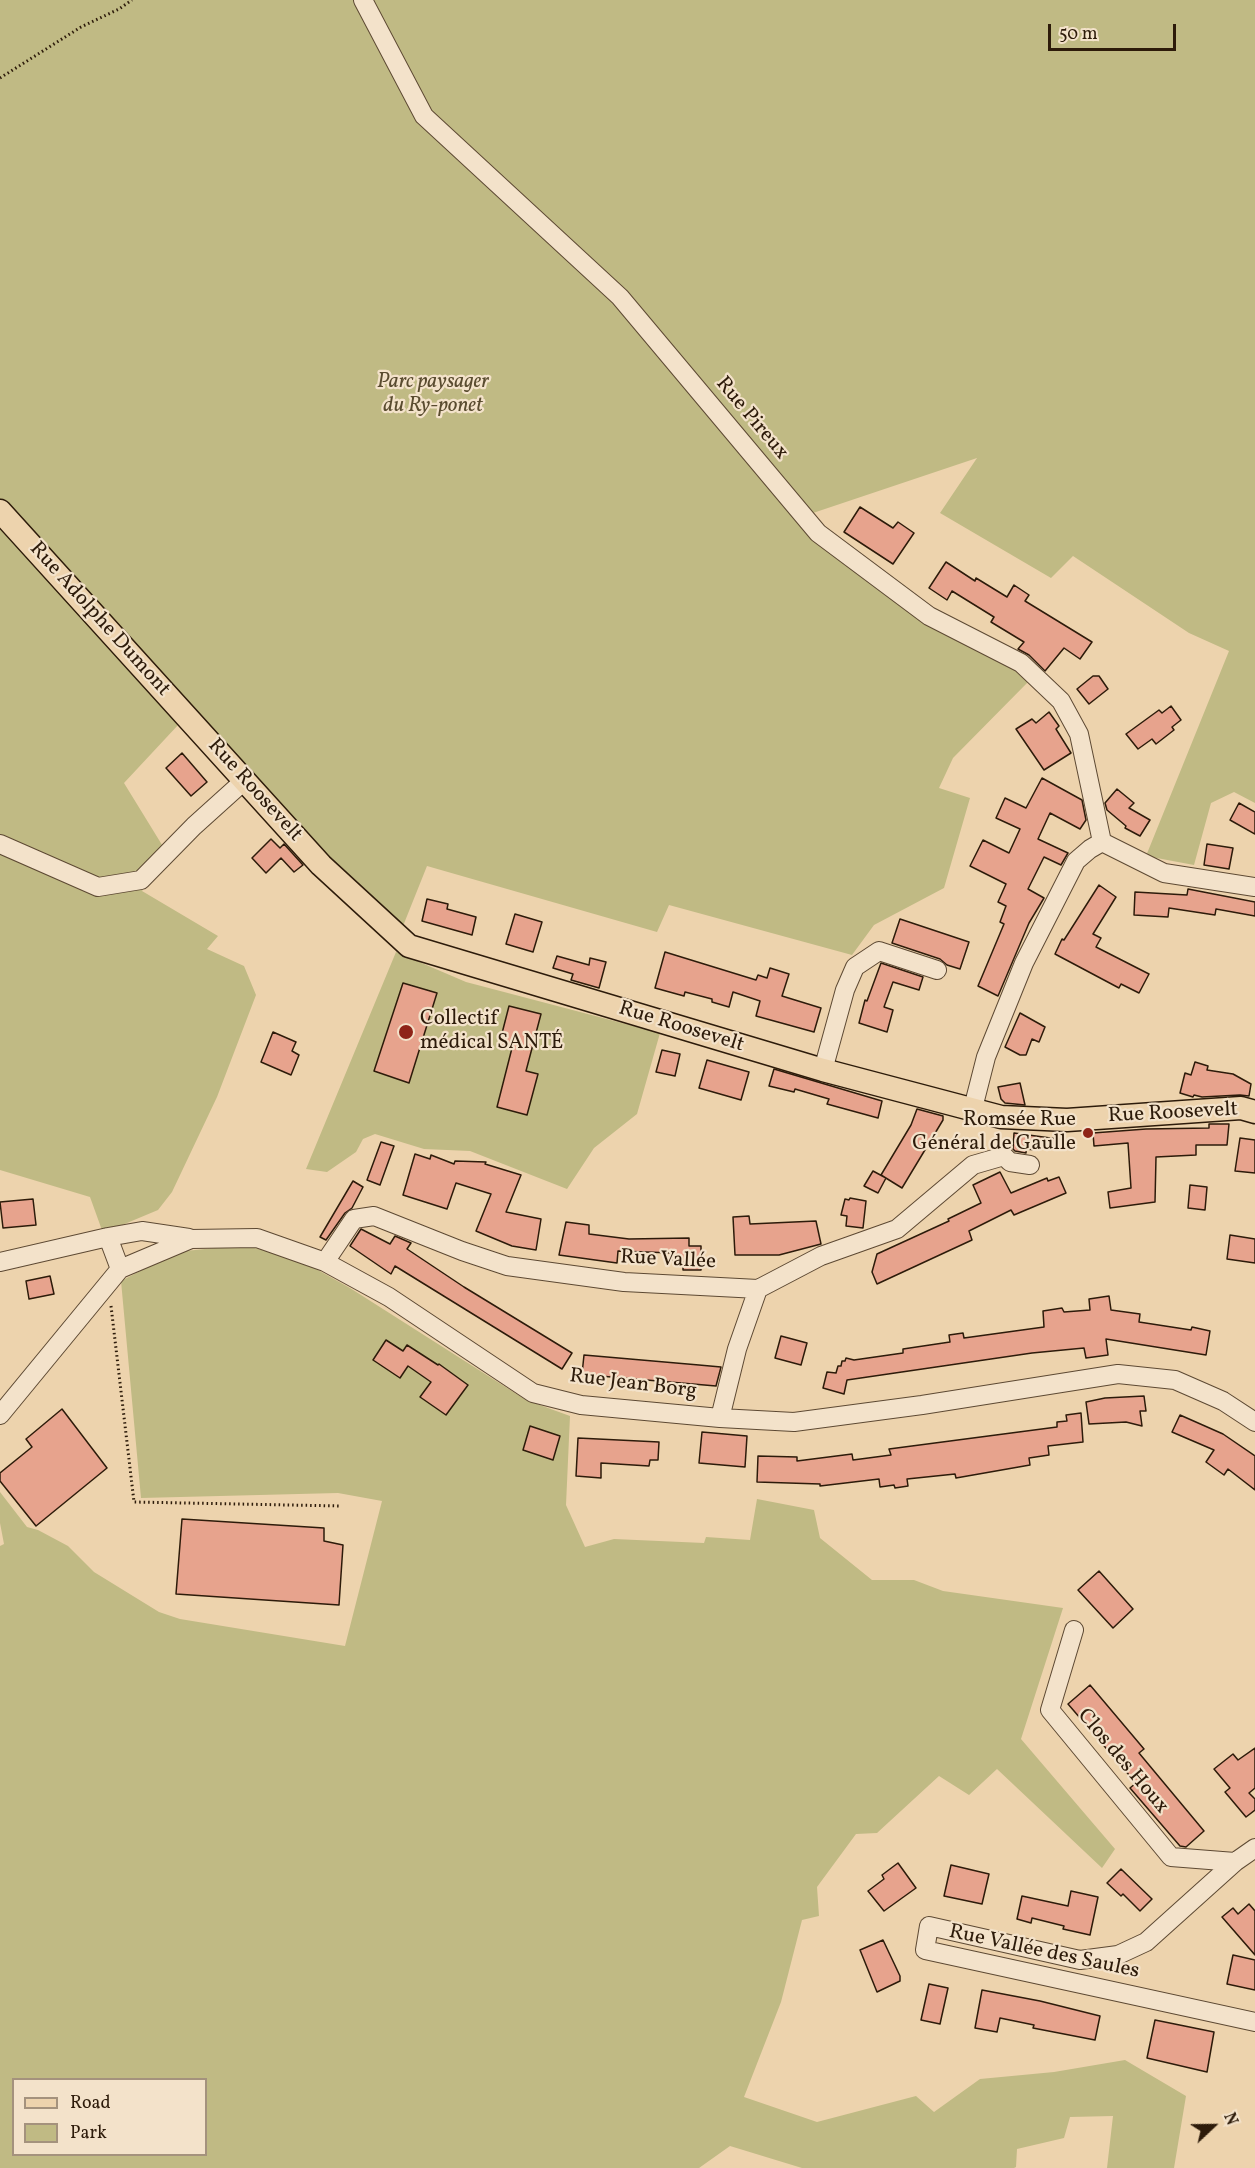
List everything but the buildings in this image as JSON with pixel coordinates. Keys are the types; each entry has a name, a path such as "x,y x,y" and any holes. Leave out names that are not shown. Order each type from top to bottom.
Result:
{"main road":[{"name":"Rue Adolphe Dumont","path":"0,511 198,730"},
{"name":"Rue Roosevelt","path":"198,730 321,865 408,946 823,1071 974,1108 1001,1117 1067,1120 1241,1108 1255,1112"}],"street":[{"name":"Rue Pireux","path":"363,0 424,116 620,297 818,533 929,616 1021,663 1061,701 1079,734 1102,842"},
{"path":"0,844 99,888 141,880 194,826 245,780"},
{"path":"974,1108 986,1057 1024,963 1076,861 1090,849 1102,842 1164,873 1255,887"},
{"path":"823,1071 845,990 855,967 879,951 937,970"},
{"path":"720,1418 737,1350 758,1289 821,1256 897,1229 974,1165 1004,1156 1010,1162 1030,1165"},
{"name":"Rue Vallée","path":"325,1262 354,1219 374,1216 507,1266 624,1282 758,1289"},
{"path":"0,1262 142,1231 191,1239"},
{"path":"108,1237 120,1269"},
{"name":"Rue Jean Borg","path":"0,1415 120,1269 191,1239 257,1238 325,1262 389,1297 533,1393 581,1405 720,1418 794,1422 922,1405 1118,1374 1175,1380 1223,1401 1255,1422"},
{"name":"Clos des Houx","path":"1074,1630 1050,1710 1171,1857 1235,1862"},
{"name":"Rue Vallée des Saules","path":"1255,1848 1235,1862 1146,1942 1118,1954 1080,1960 929,1926 925,1950 1255,2022"}],"path":[{"path":"0,78 81,27 132,0"},
{"path":"108,1283 134,1502 341,1506"}],"green space":[{"name":"Parc paysager du Ry-ponet","path":"0,0 1255,0 1255,803 1234,792 1211,803 1194,865 1146,856 1229,651 1189,633 1073,556 1051,578 940,513 977,458 810,514 818,533 929,616 1021,663 1029,681 953,758 939,788 970,798 944,888 874,925 852,955 669,905 657,932 427,866 403,926 409,946 0,500"},
{"path":"0,526 179,724 124,783 167,853 142,891 218,936 207,949 244,966 256,995 217,1097 172,1192 158,1210 103,1233 90,1197 0,1170"},
{"path":"396,952 466,982 660,1033 637,1114 594,1148 567,1189 470,1151 424,1149 375,1134 363,1139 356,1152 327,1172 306,1169"},
{"path":"243,1245 300,1260 350,1288 526,1400 570,1416 566,1505 585,1547 614,1539 704,1543 706,1537 750,1540 757,1499 814,1510 820,1538 872,1580 914,1580 943,1591 1063,1608 1021,1739 1115,1849 1102,1868 997,1769 969,1795 939,1776 877,1833 856,1834 817,1887 819,1916 802,1920 781,2002 744,2097 817,2122 916,2096 934,2112 980,2079 1054,2072 1125,2060 1186,2096 1174,2168 1107,2168 1113,2116 1070,2117 1064,2138 1017,2149 1016,2167 1014,2168 802,2168 730,2146 699,2168 0,2168 0,1546 4,1544 0,1523 0,1492 27,1527 38,1530 68,1546 94,1572 159,1612 180,1619 345,1646 382,1501 338,1493 141,1498 121,1281 176,1252"}],"place":[{"name":"Collectif médical SANTÉ","path":"406,1032"},
{"name":"Romsée Rue Général de Gaulle","path":"1088,1133"}]}
